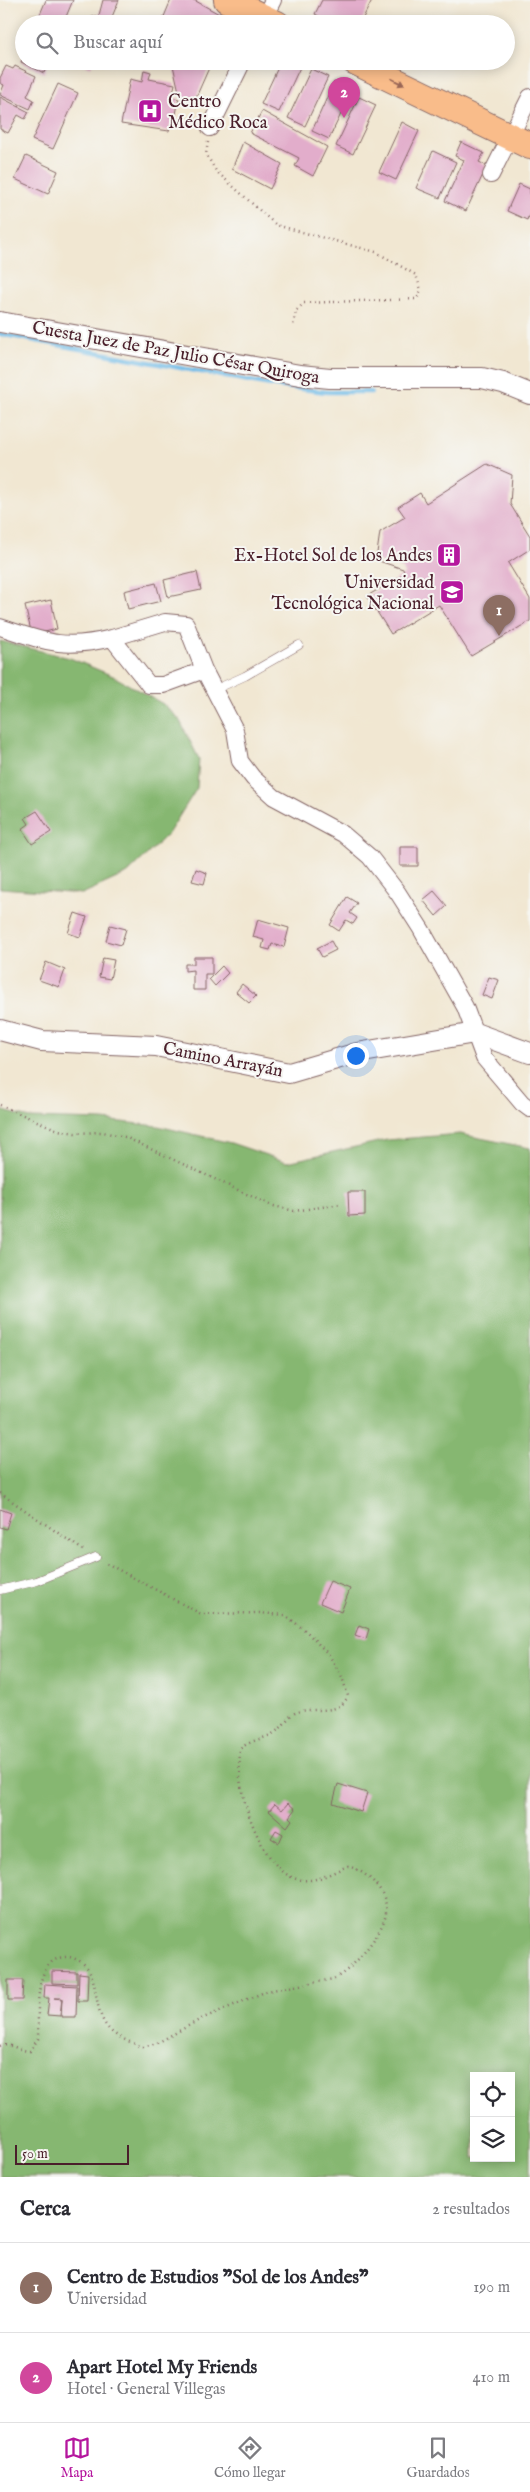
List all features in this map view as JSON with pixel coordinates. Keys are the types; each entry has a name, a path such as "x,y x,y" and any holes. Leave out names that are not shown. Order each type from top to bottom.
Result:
{"main road":[{"path":"228,0 266,15"},
{"path":"373,70 520,141"}],"street":[{"path":"210,128 239,70"},
{"path":"491,175 520,141 530,97"},
{"name":"Cuesta Juez de Paz Julio César Quiroga","path":"0,322 300,375 330,378 482,378 503,383 530,394"},
{"path":"0,627 65,645 88,644 165,622 186,624 204,670 216,689 235,730 240,761 253,778 274,797 344,834 370,858 398,893 465,1006 484,1058 522,1103 530,1109"},
{"path":"112,638 149,685 162,685 204,670"},
{"name":"Camino Arrayán","path":"0,1030 42,1041 156,1046 289,1073 357,1053 474,1034 530,1053"}],"lane":[{"path":"216,689 245,676 299,645"},
{"path":"0,1590 37,1581 96,1557"}],"path":[{"path":"210,128 206,154 216,171 276,225 376,252 416,275 422,290 417,299 304,303 296,311 293,326"},
{"path":"0,1105 58,1130 74,1133 102,1132 125,1137 270,1205 294,1211 342,1204"},
{"path":"0,1493 96,1557 201,1614 259,1613 285,1615 306,1631 329,1655 342,1677 348,1696 344,1704 335,1708 296,1712 288,1718 281,1729 270,1736 250,1740 240,1749 239,1765 243,1795 262,1845 281,1872 298,1880 312,1880 328,1876 348,1866 358,1869 372,1880 386,1903 385,1918 365,1950 343,1975 333,1979 267,1991 201,2020 157,2043 143,2047 112,2032 102,2018 90,1970 70,1957 57,1959 48,1965 42,1975 38,2039 34,2046 30,2051 24,2051 8,2044 0,2046"}],"green space":[{"path":"0,641 70,658 113,676 163,704 179,719 199,759 197,788 168,834 128,873 82,894 0,888"},
{"path":"0,1110 30,1118 103,1120 158,1126 231,1143 287,1162 387,1140 460,1134 530,1148 530,2177 0,2177"}],"building":[{"path":"46,0 73,0 67,15 40,15"},
{"path":"103,0 119,0 113,15 99,15"},
{"path":"171,0 194,0 221,15 165,15"},
{"path":"322,0 372,0 364,15 315,14"},
{"path":"6,66 13,69 15,66 15,70 23,70 36,76 27,96 34,100 30,109 0,95 4,85 0,83 0,78"},
{"name":"Centro Médico Roca","path":"144,70 151,72 149,79 175,84 172,97 179,99 174,124 170,125 169,131 121,124 130,79 142,82"},
{"path":"174,70 208,70 193,104 180,96"},
{"path":"277,70 299,70 279,112 261,104"},
{"path":"311,70 328,77 305,126 288,118"},
{"path":"334,82 352,91 329,139 312,131"},
{"path":"58,84 78,93 53,149 32,140"},
{"path":"0,97 29,112 25,119 18,115 8,133 0,129"},
{"path":"359,97 376,105 353,154 336,146"},
{"path":"262,111 327,147 313,176 295,166 299,158 250,133"},
{"path":"402,122 419,131 396,180 379,172"},
{"path":"243,142 282,164 270,189 232,169"},
{"path":"461,142 484,153 479,162 487,166 466,211 445,201 464,160 455,156"},
{"path":"433,151 456,162 440,198 416,188"},
{"path":"26,156 58,171 48,194 15,179"},
{"path":"519,184 530,189 530,218 528,217 527,220 507,211"},
{"name":"Ex-Hotel Sol de los Andes","path":"487,464 512,475 510,504 530,536 530,549 508,563 530,599 530,621 471,656 439,605 391,634 367,596 405,574 403,569 376,560 380,532 405,517 398,507 420,493 426,503"},
{"path":"197,572 201,590 168,597 164,580"},
{"path":"156,583 161,601 128,609 124,591"},
{"path":"51,600 57,629 32,635 25,606"},
{"path":"37,811 51,832 32,844 22,829 29,824 25,818"},
{"path":"400,847 418,847 418,866 400,866"},
{"path":"196,869 207,873 204,884 192,881"},
{"path":"434,891 447,906 436,916 423,900"},
{"path":"347,897 357,903 350,913 357,918 353,924 346,920 339,931 330,925"},
{"path":"75,913 87,917 80,937 68,933"},
{"path":"258,919 289,928 284,947 272,944 270,950 262,948 264,940 253,937"},
{"path":"110,925 126,929 121,945 106,941"},
{"path":"331,941 336,950 322,957 317,948"},
{"path":"194,957 212,957 212,974 205,974 205,990 193,990 193,970 185,971 185,964 194,964"},
{"path":"103,958 114,960 110,979 99,977"},
{"path":"46,962 65,970 59,987 39,980"},
{"path":"222,966 228,973 215,986 209,979"},
{"path":"489,977 499,980 492,999 482,995"},
{"path":"242,984 256,996 249,1003 236,992"},
{"path":"348,1192 365,1192 365,1215 349,1216"},
{"path":"0,1509 11,1513 6,1529 0,1527"},
{"path":"330,1581 350,1589 341,1612 320,1603"},
{"path":"359,1625 369,1629 366,1639 355,1635"},
{"path":"338,1784 367,1793 361,1812 333,1803"},
{"path":"288,1803 295,1809 289,1817 292,1820 287,1827 269,1811 275,1804 282,1810"},
{"path":"276,1830 283,1834 279,1843 271,1838"},
{"path":"52,1971 77,1972 77,1984 52,1983"},
{"path":"79,1973 88,1974 87,2001 78,2001"},
{"path":"8,1980 23,1980 22,2000 8,2000"},
{"path":"45,1984 77,1986 76,2017 61,2017 62,2000 60,2016 47,2015 49,1998 44,1998"}],"waterway":[{"path":"0,334 276,386 327,392 371,392"}],"place":[{"name":"Centro Médico Roca","path":"150,111"},
{"name":"Apart Hotel My Friends","path":"344,118"},
{"name":"Ex-Hotel Sol de los Andes","path":"449,555"},
{"name":"Universidad Tecnológica Nacional","path":"452,592"},
{"name":"Centro de Estudios \"Sol de los Andes\"","path":"499,636"}]}
